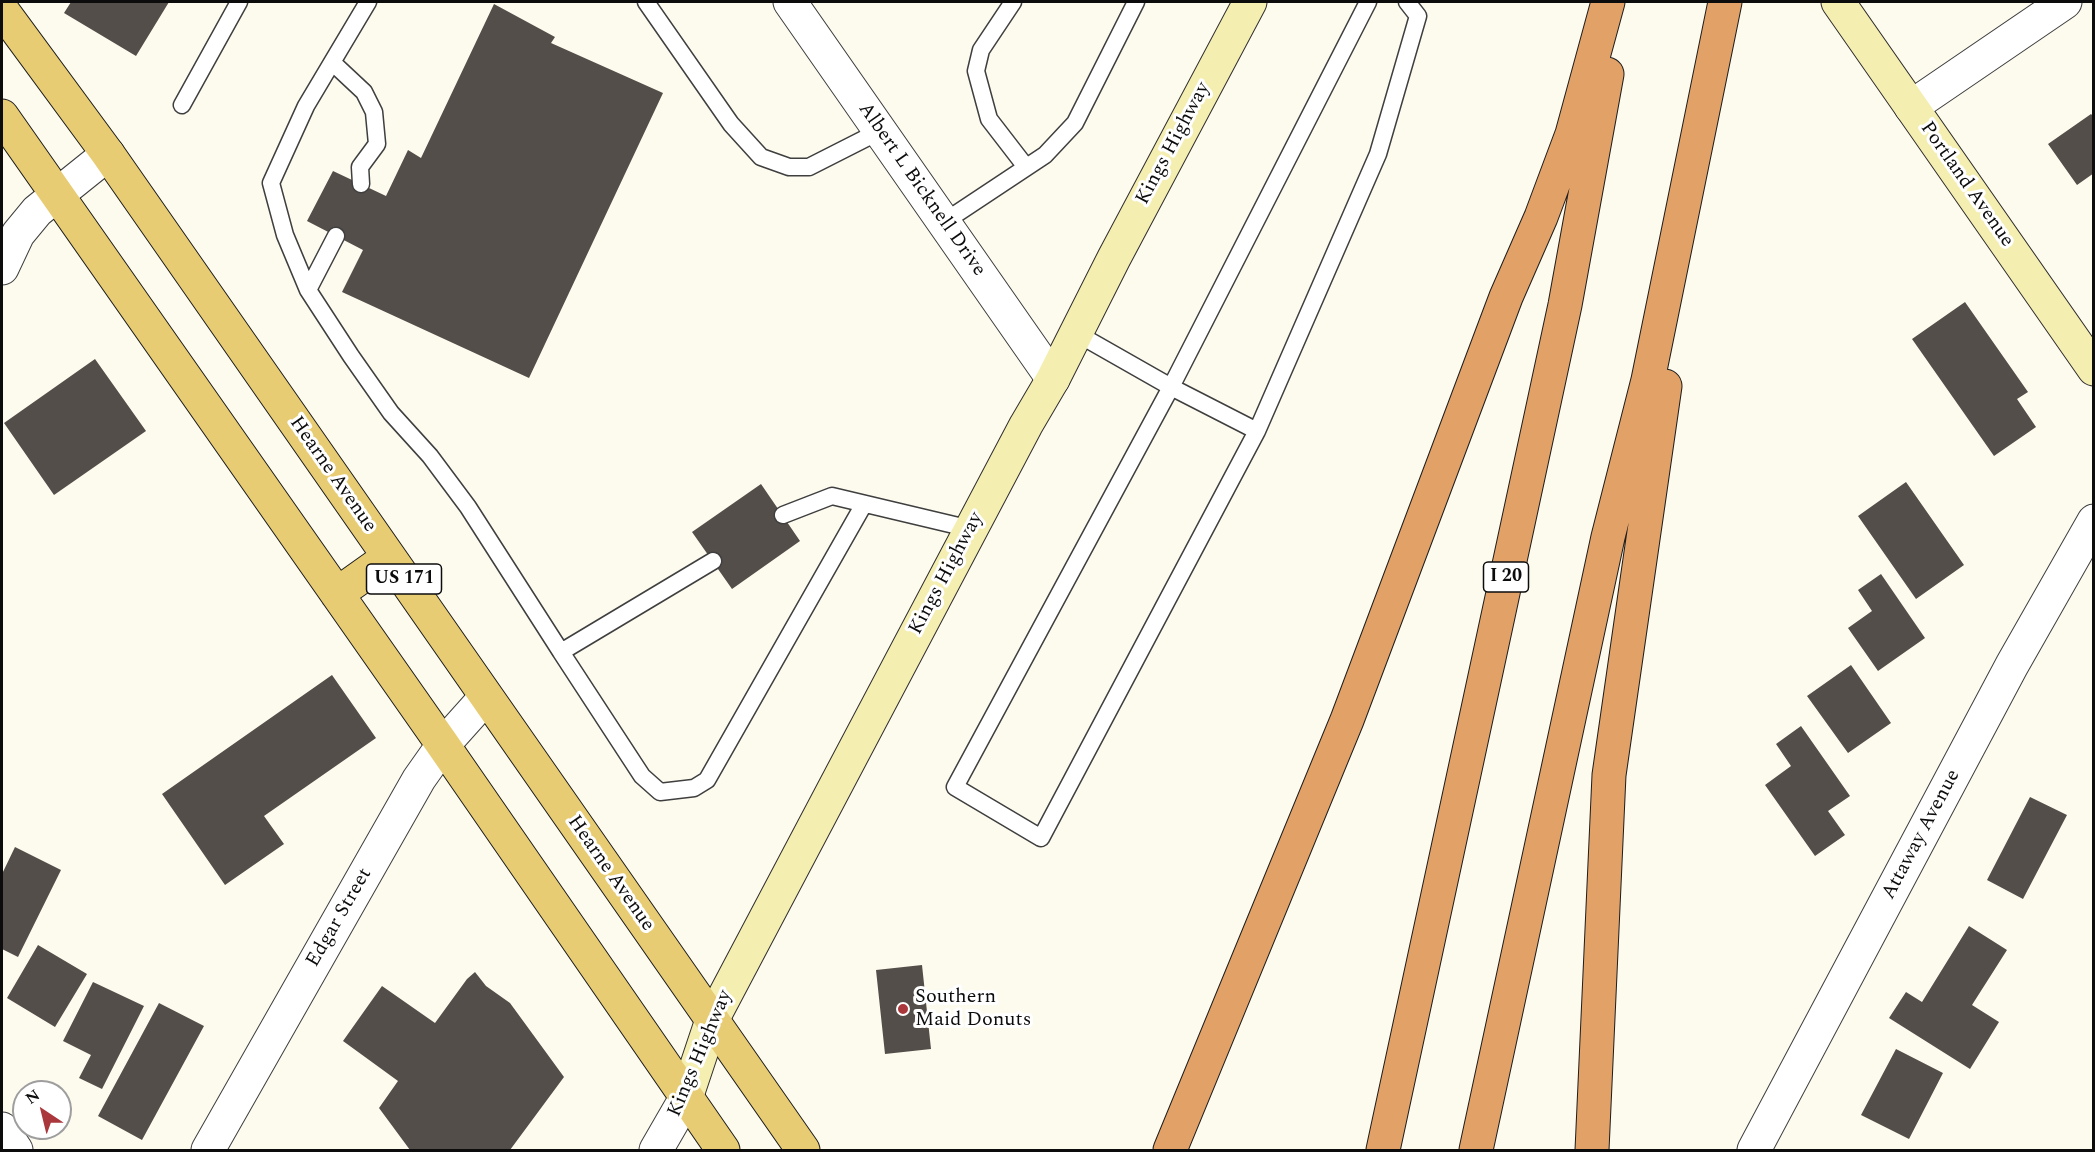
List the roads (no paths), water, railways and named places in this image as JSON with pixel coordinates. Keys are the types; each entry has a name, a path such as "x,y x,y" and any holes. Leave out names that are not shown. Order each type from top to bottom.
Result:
{"highway":[{"path":"1170,1150 1347,720 1506,297 1545,207 1572,134 1608,2"},
{"name":"I 20","path":"1383,1150 1565,305 1600,118 1618,2"},
{"path":"1476,1150 1608,537 1648,380 1725,2"},
{"path":"1592,1150 1609,775 1717,42"}],"main road":[{"name":"Kings Highway","path":"686,1098 712,1020 970,530 1053,379 1250,2"},
{"name":"Portland Avenue","path":"1838,2 2094,369"},
{"name":"Hearne Avenue","path":"2,10 108,154 803,1150"},
{"name":"US 171","path":"2,116 444,745 723,1150"},
{"path":"337,594 389,557"}],"street":[{"name":"Albert L Bicknell Drive","path":"790,2 1053,379"},
{"path":"1911,107 2065,2"},
{"path":"2,268 18,234 37,211 108,154"},
{"name":"Attaway Avenue","path":"1754,1150 2012,665 2094,521"},
{"name":"Edgar Street","path":"208,1150 419,779 444,745 486,697"},
{"name":"Kings Highway","path":"657,1150 686,1098"},
{"path":"2,1129 16,1150"}],"lane":[{"path":"182,105 239,2"},
{"path":"368,2 306,106 271,183 285,235 308,290 351,356 391,413 430,456 468,507 642,776 660,792 694,788 707,780 864,504"},
{"path":"646,2 731,124 760,157 789,167 808,166 880,132"},
{"path":"1013,2 981,50 976,70 988,119 1026,168"},
{"path":"944,222 1045,155 1075,123 1136,2"},
{"path":"1368,2 1171,387 955,787 1041,838 1257,431 1378,154 1418,16 1407,2"},
{"path":"333,63 364,92 374,112 377,144 360,167 361,184"},
{"path":"308,290 336,236"},
{"path":"1076,333 1171,387 1257,431"},
{"path":"783,515 832,496 970,530"},
{"path":"561,652 713,561"}],"place":[{"name":"Southern Maid Donuts","path":"903,1009"}]}
